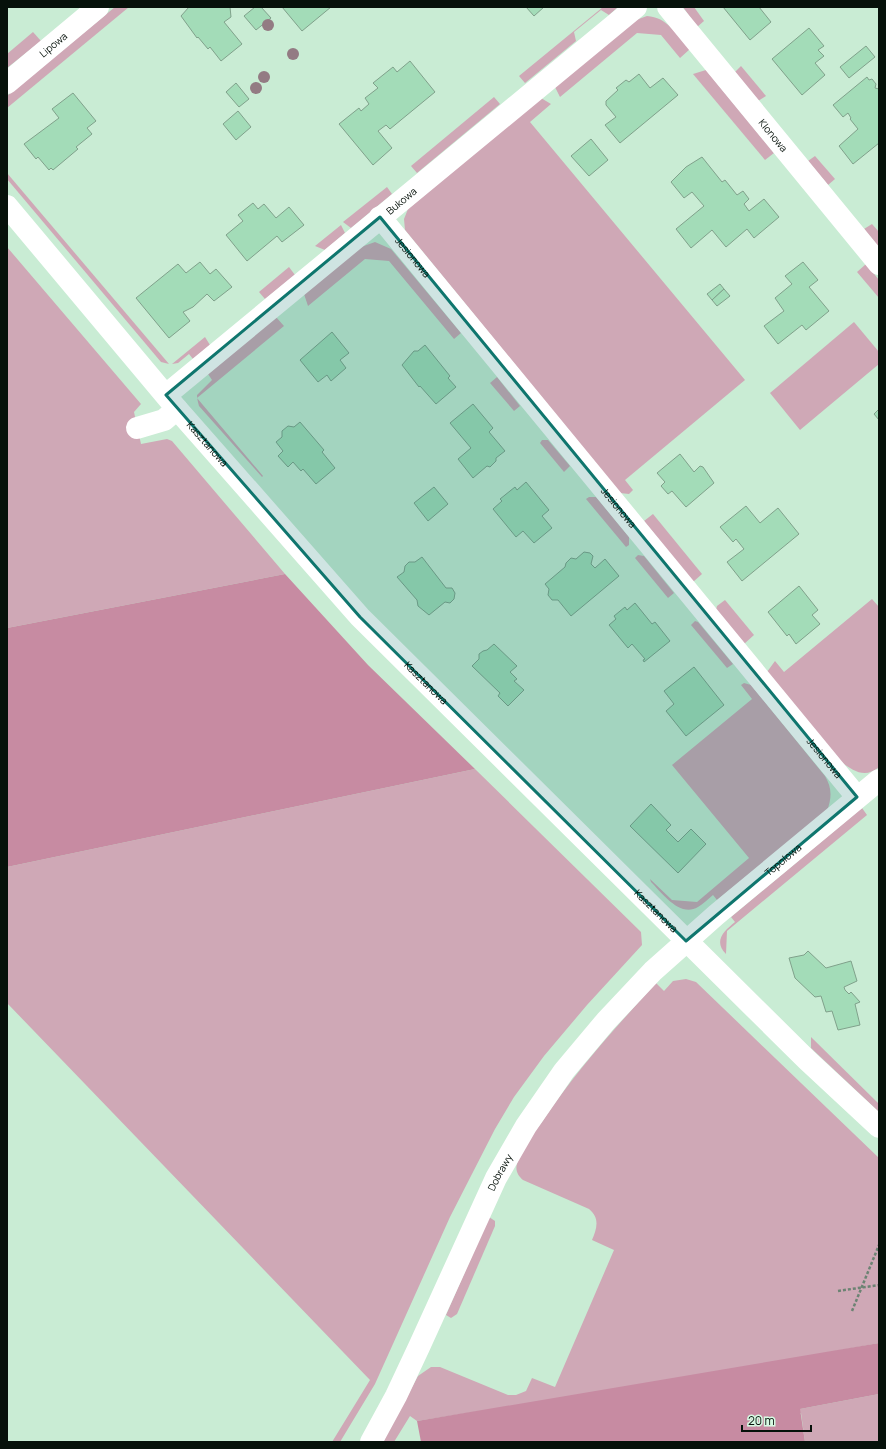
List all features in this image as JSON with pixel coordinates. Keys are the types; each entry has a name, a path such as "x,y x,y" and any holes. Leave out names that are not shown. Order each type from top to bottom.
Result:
{"street":[{"name":"Lipowa","path":"7,83 98,7"},
{"name":"Bukowa","path":"137,428 164,420 172,402 380,217 636,7"},
{"name":"Klonowa","path":"668,7 879,264"},
{"name":"Kasztanowa","path":"7,206 172,402 360,617 686,941 879,1127"},
{"name":"Jesionowa","path":"380,217 857,797"},
{"name":"Topolowa","path":"686,941 879,780"},
{"name":"Dobrawy","path":"371,1442 412,1361 493,1184 526,1126 564,1072 606,1021 653,971 686,941"}],"path":[{"path":"852,1311 879,1245"},
{"path":"838,1291 879,1285"}],"highlighted area":[{"path":"380,217 857,797 686,941 360,617 166,395"}],"shaded area":[{"path":"115,7 129,7 7,108 7,96"},
{"path":"603,7 618,7 609,15 601,10 574,32 576,41 525,83 519,76"},
{"path":"683,7 694,7 704,21 697,27"},
{"path":"647,16 654,17 666,23 690,49 680,58 661,35 637,33 560,97 555,87 636,20"},
{"path":"33,32 41,41 7,68 7,54"},
{"path":"741,66 766,96 758,101 735,72"},
{"path":"706,70 774,153 765,160 693,74"},
{"path":"494,97 500,104 417,173 411,166"},
{"path":"541,98 551,104 530,122 745,380 625,480 633,490 629,494 620,493 405,230 404,219 408,209"},
{"path":"815,156 835,179 828,185 808,161"},
{"path":"7,173 169,364 161,362 7,179"},
{"path":"387,187 392,194 351,228 343,222"},
{"path":"872,224 879,232 879,248 864,229"},
{"path":"341,225 345,233 325,250 315,246"},
{"path":"375,242 391,249 461,333 454,339 389,261 365,259 308,306 304,294 361,247"},
{"path":"7,247 141,404 134,412 141,444 167,439 172,441 285,574 7,628"},
{"path":"866,264 879,280 879,298 857,272"},
{"path":"289,267 295,275 265,299 259,292"},
{"path":"276,317 284,326 197,398 197,395 212,380 208,374"},
{"path":"854,322 879,352 879,364 800,430 770,393"},
{"path":"205,337 210,345 193,359 189,354 178,363 172,364"},
{"path":"497,377 520,406 514,411 490,383"},
{"path":"197,398 263,476 262,477 199,406"},
{"path":"542,440 548,440 570,466 564,472 540,443"},
{"path":"589,497 596,497 629,537 629,545 626,547 586,499"},
{"path":"653,514 702,574 693,582 644,521"},
{"path":"638,555 644,556 674,593 668,598 635,558"},
{"path":"285,574 368,665 475,769 7,867 7,628"},
{"path":"872,599 879,607 879,767 869,773 864,773 850,768 840,761 767,672 775,661 784,672"},
{"path":"725,600 754,635 744,644 716,610 717,606"},
{"path":"695,621 698,622 733,664 727,668 691,625"},
{"path":"744,683 751,685 825,776 830,789 829,806 827,811 717,900 713,895 698,907 691,910 685,909 678,907 666,898 650,879 672,900 697,902 749,858 672,765 752,699 741,685"},
{"path":"475,769 641,932 642,945 587,1005 544,1056 514,1097 495,1129 450,1217 375,1384 340,1442 332,1442 370,1380 7,1003 7,867"},
{"path":"862,808 867,815 727,931 726,954 720,945 720,941 727,929 735,922 731,917"},
{"path":"686,979 696,982 879,1158 879,1343 792,1359 800,1409 879,1394 879,1442 805,1442 801,1413 561,1398 417,1421 410,1416 394,1442 383,1442 418,1376 431,1367 440,1367 508,1395 516,1395 526,1391 532,1378 555,1387 614,1250 592,1240 596,1220 595,1216 589,1209 523,1180 518,1175 517,1171 516,1166 518,1159 532,1136 582,1068 656,983 664,991 673,981"},
{"path":"811,1037 879,1104 879,1112 811,1048"},
{"path":"489,1217 495,1221 495,1226 457,1314 451,1318 446,1315"},
{"path":"879,1343 879,1394 800,1409 805,1442 421,1442 417,1421"}],"building":[{"path":"189,7 230,7 231,17 224,22 242,44 221,61 210,47 208,49 198,37 197,38 181,16"},
{"path":"255,7 261,7 271,18 256,30 244,16"},
{"path":"282,7 331,7 302,31"},
{"path":"526,7 544,7 534,16"},
{"path":"723,7 759,7 771,22 750,40"},
{"path":"809,28 824,46 818,50 824,56 815,63 825,75 802,95 772,59"},
{"path":"866,46 875,57 849,78 840,67"},
{"path":"410,61 435,92 390,129 386,125 378,131 392,148 373,165 339,124 359,108 361,111 369,104 365,98 378,88 373,83 393,67 397,72"},
{"path":"639,74 650,88 663,78 678,95 620,143 605,125 616,117 606,105 606,101 618,90 616,88 626,80 629,82"},
{"path":"867,77 869,80 872,79 876,84 875,88 879,89 879,143 853,164 839,146 858,129 850,119 851,118 848,113 843,117 833,105"},
{"path":"236,83 249,99 239,107 226,92"},
{"path":"73,93 96,121 87,128 92,134 76,147 78,149 53,170 51,168 49,170 38,157 36,159 24,144 59,118 52,109"},
{"path":"238,111 251,127 236,140 223,124"},
{"path":"591,139 608,160 589,176 571,156"},
{"path":"702,157 722,182 725,180 737,195 743,191 749,199 744,204 749,211 764,199 779,217 754,238 747,229 726,247 712,230 691,248 676,229 704,206 692,192 684,198 671,182 686,167"},
{"path":"253,203 258,209 264,204 276,218 289,207 304,225 282,242 277,236 247,261 226,235 243,221 238,215"},
{"path":"200,262 210,274 216,269 232,287 214,301 207,294 193,307 183,312 190,321 169,338 136,298 178,264 186,273"},
{"path":"803,262 818,280 809,287 829,311 806,330 802,325 778,344 764,326 784,311 775,298 792,284 785,276"},
{"path":"720,284 724,289 712,300 707,294"},
{"path":"724,289 730,296 717,306 712,300"},
{"path":"332,332 349,353 340,360 346,368 331,381 327,375 318,382 300,360"},
{"path":"425,345 450,376 448,378 456,387 436,404 420,386 419,387 402,365 414,351 418,351"},
{"path":"473,404 493,428 489,432 505,451 496,458 496,461 490,467 487,466 473,478 458,459 471,448 450,423"},
{"path":"879,409 879,420 874,414"},
{"path":"300,422 324,450 322,452 335,468 316,484 303,469 301,471 293,462 288,467 278,456 283,451 276,442 282,437 282,431 288,426 294,427"},
{"path":"680,454 694,472 700,466 703,467 714,483 686,507 672,491 668,494 661,486 665,482 657,473"},
{"path":"526,482 549,510 542,516 552,528 534,543 523,531 516,537 493,509 502,501 500,499 515,487 517,490"},
{"path":"434,487 448,504 428,521 414,503"},
{"path":"746,506 760,523 778,508 799,534 742,581 727,562 744,549 736,539 733,542 720,527"},
{"path":"584,552 590,553 593,556 591,564 595,568 605,559 619,576 571,616 558,600 552,600 548,595 549,589 545,584 565,567 566,563 571,558 576,559"},
{"path":"422,557 446,588 452,588 455,593 454,599 450,603 445,602 429,615 418,606 417,600 397,577 404,572 405,566 409,562 415,562"},
{"path":"799,586 818,610 812,615 820,624 796,644 789,634 787,636 768,612"},
{"path":"635,603 652,624 655,622 670,641 644,662 643,660 645,659 632,644 628,648 609,625 616,619 614,616 625,607 627,610"},
{"path":"494,644 517,666 510,672 517,679 514,681 524,690 508,706 498,696 500,693 472,666 479,659 479,654"},
{"path":"694,667 724,705 686,736 666,711 674,704 664,691"},
{"path":"651,804 671,825 666,830 678,842 691,829 706,844 678,873 630,826"},
{"path":"808,951 826,968 851,961 857,981 844,987 849,994 851,992 860,1002 855,1004 860,1025 838,1030 832,1011 826,1012 821,996 815,997 795,978 789,958 804,955"}]}
